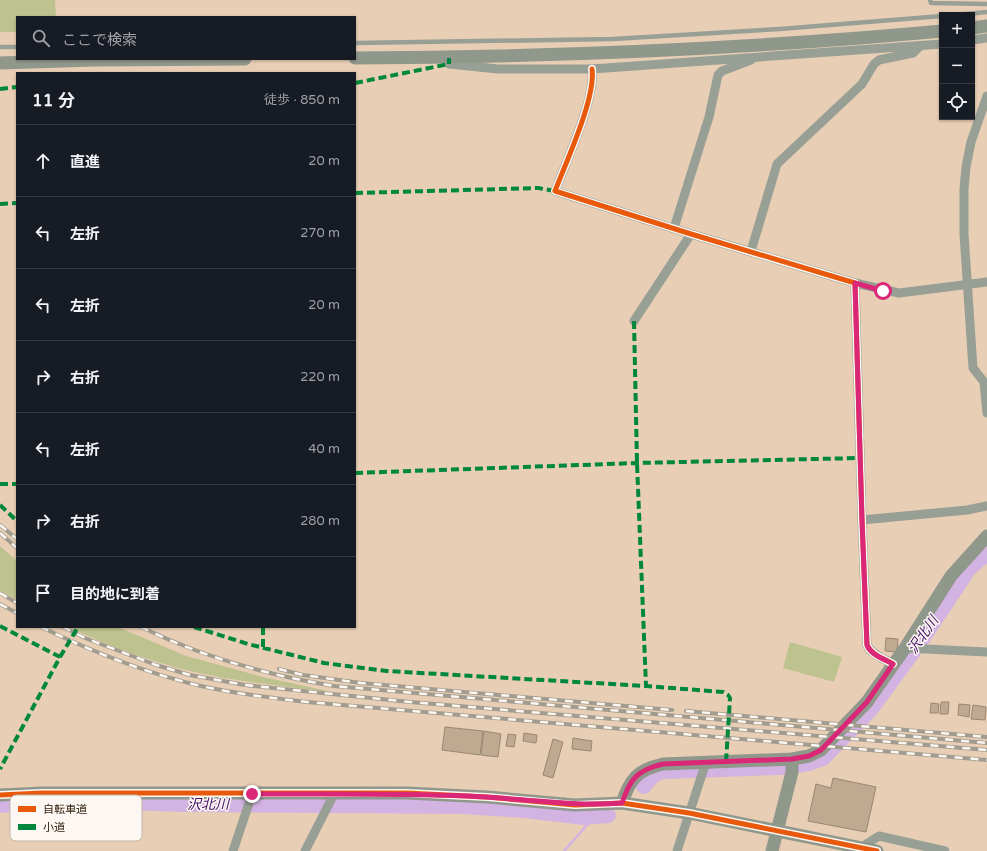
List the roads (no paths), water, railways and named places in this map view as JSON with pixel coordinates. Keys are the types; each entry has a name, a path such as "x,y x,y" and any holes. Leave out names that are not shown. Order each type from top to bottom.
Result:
{"street":[{"path":"975,28 987,26"},
{"path":"356,58 596,54 832,41 939,31"},
{"path":"975,40 987,38"},
{"path":"449,64 498,69 592,69 939,44"},
{"path":"751,251 778,164 862,84 874,64 879,60 913,53 919,47"},
{"path":"674,228 709,117 718,75 722,71 749,62 754,58"},
{"path":"0,63 71,60"},
{"path":"592,69 593,77 587,105 555,190 691,234 855,283 899,293 967,286 987,282"},
{"path":"987,96 978,120 966,167 964,234 972,368 984,382 987,413"},
{"path":"634,321 691,234"},
{"path":"855,283 867,645 869,650 893,664"},
{"path":"862,520 967,510 987,506"},
{"path":"622,803 629,783 637,775 649,767 663,764 704,768 792,764 821,750 867,702 893,664 908,648 951,576 987,536"},
{"path":"908,648 921,650 987,652"},
{"path":"772,851 792,764"},
{"path":"677,851 704,768"},
{"path":"0,795 42,794 332,797 431,794 487,797 575,805 622,803 689,813 778,830 860,849 877,851"},
{"path":"233,851 251,796"},
{"path":"305,851 332,797"},
{"path":"860,849 879,836 946,851"}],"lane":[{"path":"930,0 931,3 987,4"},
{"path":"975,13 987,12"},
{"path":"356,43 613,39 780,29 939,16"},
{"path":"0,47 16,47"}],"waterway":[{"name":"沢北川","path":"644,786 652,776 663,771 780,767 809,763 823,758 870,710 922,639 969,568 987,553"},
{"name":"沢北川","path":"142,803 463,806 525,810 584,817 608,815"},
{"name":"沢北川","path":"0,805 10,804"},
{"path":"564,851 595,816"}],"railway":[{"path":"0,525 16,538"},
{"path":"0,533 16,547"},
{"path":"0,593 16,602"},
{"path":"0,604 16,612"},
{"path":"43,628 80,645 160,675 201,686 254,696 307,702 987,760"},
{"path":"65,628 85,638 156,665 190,675 245,685 410,702 987,750"},
{"path":"143,628 164,638 235,664 309,682 334,686 987,743"},
{"path":"279,669 303,675 361,683 672,710"},
{"path":"686,711 987,737"}]}
